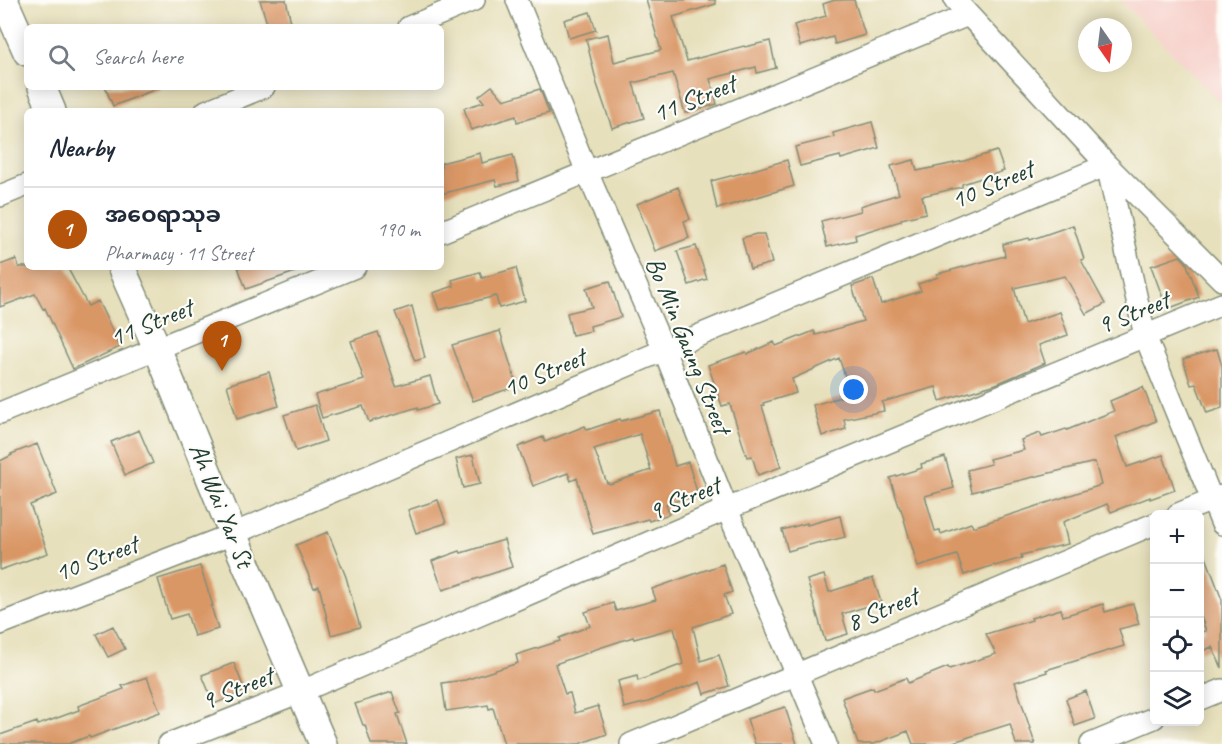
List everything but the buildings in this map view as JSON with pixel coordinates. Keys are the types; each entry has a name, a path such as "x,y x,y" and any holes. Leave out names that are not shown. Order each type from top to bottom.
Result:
{"street":[{"path":"4,0 24,45"},
{"path":"416,24 474,0"},
{"name":"Bo Min Gaung Street","path":"517,0 826,744"},
{"path":"961,8 1107,165 1222,280"},
{"name":"11 Street","path":"444,231 587,172 961,8"},
{"path":"43,90 51,108"},
{"path":"213,108 257,90"},
{"path":"1107,165 1145,336 1217,498 1222,524"},
{"name":"10 Street","path":"0,624 233,534 664,350 1107,165"},
{"path":"0,196 24,186"},
{"name":"Ah Wai Yar St","path":"122,270 323,744"},
{"name":"11 Street","path":"0,413 348,270"},
{"name":"9 Street","path":"169,744 300,692 727,509 1222,304"},
{"path":"1188,510 1217,498"},
{"name":"8 Street","path":"631,744 1150,526"},
{"path":"1204,697 1222,690"},
{"path":"1091,744 1150,720"}],"shaded area":[{"path":"1120,0 1222,0 1222,104"}],"place":[{"name":"အဝေရာသုခ","path":"222,371"}]}
